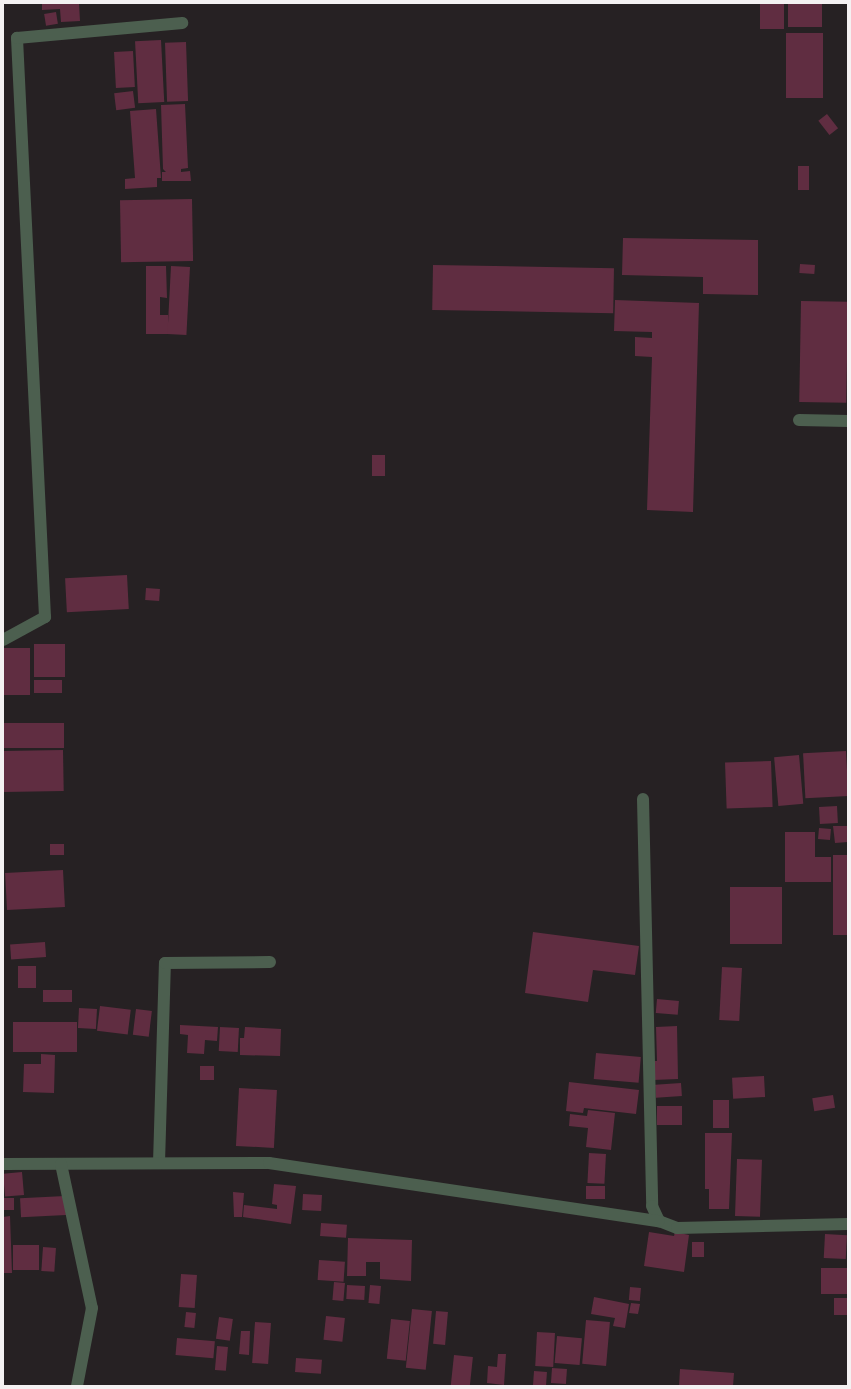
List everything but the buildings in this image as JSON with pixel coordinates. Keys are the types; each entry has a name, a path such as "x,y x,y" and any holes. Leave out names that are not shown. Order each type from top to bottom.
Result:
{"street":[{"path":"3,640 45,617 17,38 182,23"},
{"path":"799,420 848,421"},
{"path":"643,799 652,1206 659,1222"},
{"path":"159,1163 165,963 270,962"},
{"path":"3,1164 269,1163 659,1222 677,1228 848,1224"},
{"path":"61,1164 92,1308 77,1386"}]}
